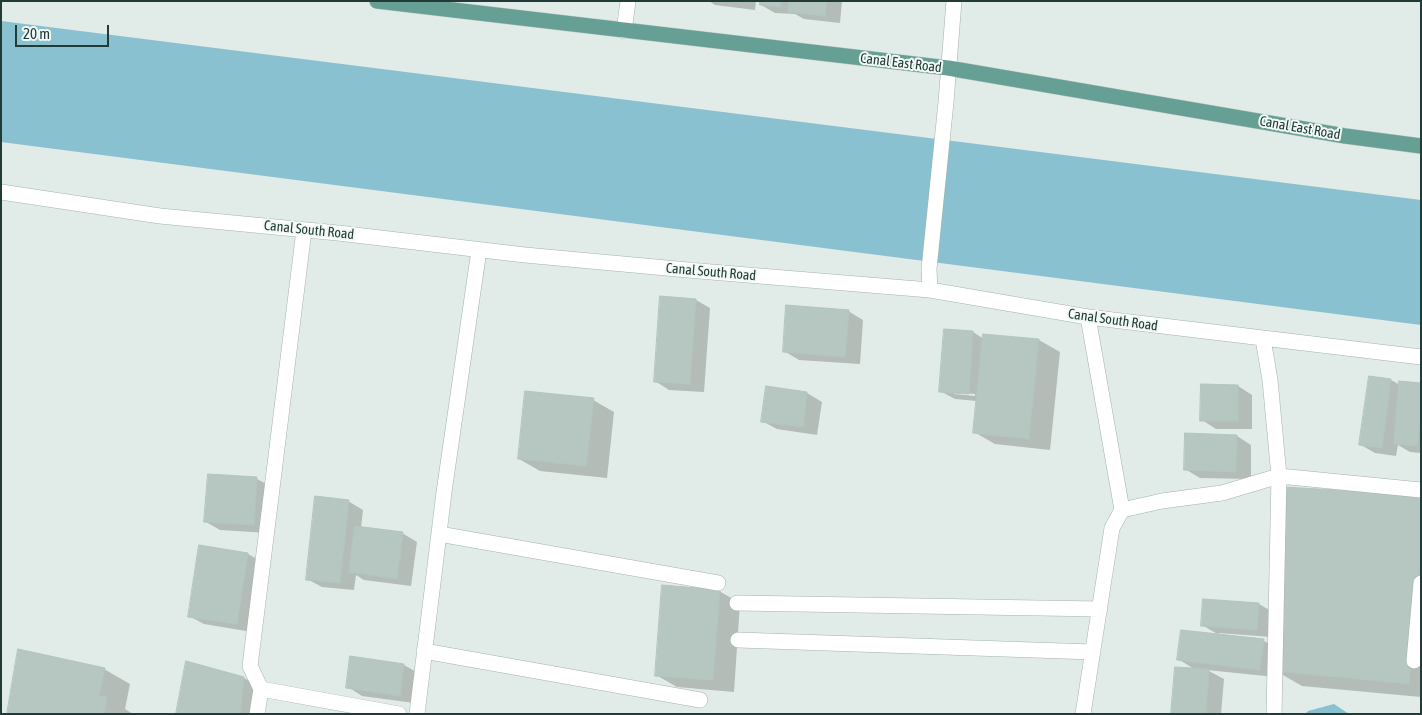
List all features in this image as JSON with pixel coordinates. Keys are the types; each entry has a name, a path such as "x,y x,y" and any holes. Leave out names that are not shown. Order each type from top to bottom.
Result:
{"main road":[{"name":"Canal East Road","path":"377,1 948,68 1345,136 1421,146"}],"street":[{"path":"624,31 628,1"},
{"path":"930,290 929,269 954,1"},
{"name":"Canal South Road","path":"1,192 160,216 478,250 709,272 930,290 1088,317 1421,357"},
{"path":"258,714 261,689 250,666 304,230"},
{"path":"417,714 439,534 478,250"},
{"path":"1083,714 1112,528 1122,510 1088,317"},
{"path":"1263,339 1270,380 1279,476 1274,714"},
{"path":"1122,510 1162,500 1222,493 1279,476 1421,490"},
{"path":"439,534 718,583"},
{"path":"1414,661 1421,583"},
{"path":"738,603 1100,610"},
{"path":"738,640 1093,652"},
{"path":"424,651 700,700"},
{"path":"261,689 399,714"}],"water":[{"path":"1,21 1421,200 1421,325 1,142"},
{"path":"1334,704 1349,714 1305,714 1308,711"}],"building":[{"path":"760,1 781,1 781,7 760,5"},
{"path":"789,1 827,1 825,16 788,12"},
{"path":"660,296 696,299 690,384 654,382"},
{"path":"786,305 849,310 845,357 783,352"},
{"path":"944,329 973,331 969,394 939,392"},
{"path":"983,334 1039,339 1029,439 973,433"},
{"path":"1369,376 1391,379 1382,448 1359,445"},
{"path":"1399,381 1421,383 1421,411 1417,446 1394,444"},
{"path":"1201,384 1238,385 1238,421 1200,421"},
{"path":"766,386 807,392 803,427 761,422"},
{"path":"525,391 594,398 586,466 518,459"},
{"path":"1185,433 1237,435 1236,472 1184,470"},
{"path":"208,474 257,477 254,525 204,522"},
{"path":"1284,487 1421,495 1421,554 1409,684 1275,671"},
{"path":"315,496 349,500 340,583 306,580"},
{"path":"355,526 403,532 397,579 349,572"},
{"path":"199,545 248,553 237,624 188,617"},
{"path":"662,585 720,590 713,680 655,676"},
{"path":"1203,599 1259,603 1257,630 1201,626"},
{"path":"1181,630 1264,639 1260,670 1177,660"},
{"path":"18,649 105,668 99,696 107,697 104,714 7,714"},
{"path":"350,656 404,664 400,696 346,688"},
{"path":"186,661 244,677 240,714 176,714"},
{"path":"1175,667 1209,669 1206,714 1171,714"}]}
